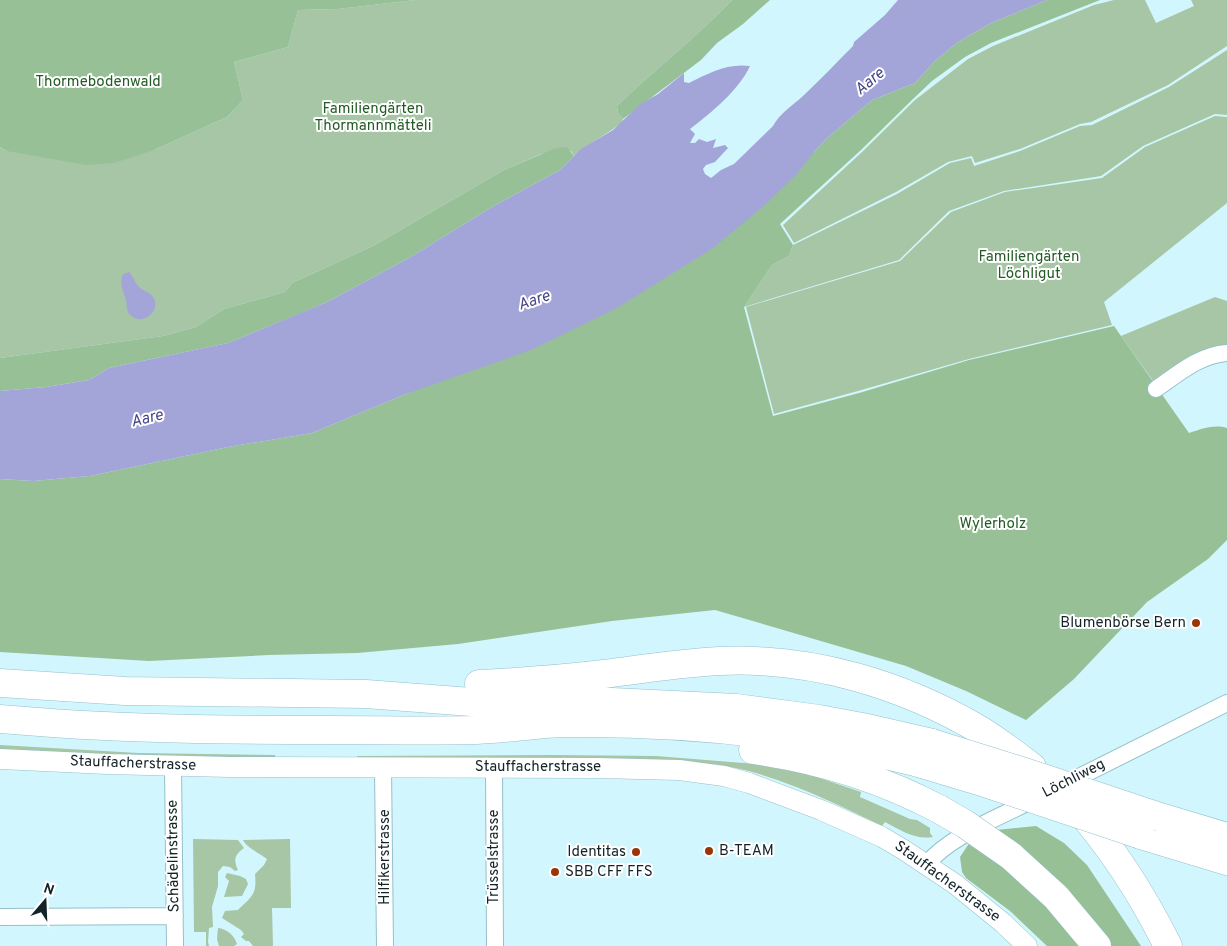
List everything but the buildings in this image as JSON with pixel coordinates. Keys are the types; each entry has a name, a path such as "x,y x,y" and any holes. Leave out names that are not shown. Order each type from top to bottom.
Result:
{"highway":[{"path":"366,694 562,679 721,661 801,666 882,685 921,700 981,731 1032,767 1077,808 1132,881 1168,946"},
{"path":"0,683 166,692 366,694 471,702 612,702 736,708 828,720 925,753 987,783 1150,826 1227,837"},
{"path":"0,720 96,726 194,729 480,730 566,738 620,739 695,744 773,752 847,770 882,782 939,809 965,824 1011,856 1056,897 1097,946"},
{"path":"480,730 567,722 654,724 734,730 858,748 925,753"},
{"path":"1150,826 1227,861"}],"street":[{"path":"1156,389 1196,362 1208,356 1227,352"},
{"name":"Löchliweg","path":"926,864 935,854 957,839 1227,703"},
{"name":"Stauffacherstrasse","path":"0,759 173,766 494,767 679,770 724,776 776,793 845,820 882,837 926,864 984,907 1027,946"},
{"name":"Schädelinstrasse","path":"173,766 175,946"},
{"name":"Hilfikerstrasse","path":"384,767 385,946"},
{"name":"Trüsselstrasse","path":"494,767 495,946"},
{"path":"0,917 175,916"}],"green space":[{"name":"Thormebodenwald","path":"0,0 415,0 338,9 298,10 288,47 234,62 243,100 227,117 154,150 114,163 86,165 7,151 0,147"},
{"name":"Familiengärten Thormannmätteli","path":"415,0 732,0 704,28 617,106 618,113 623,119 622,122 574,156 571,151 541,154 504,170 373,246 292,283 285,292 224,309 196,327 163,336 0,358 0,147 7,151 154,150 227,117 243,100 234,62 288,47 298,10 338,9"},
{"path":"732,0 770,0 743,24 717,43 701,60 623,119 618,113 617,106 704,28"},
{"name":"Wylerholz","path":"1047,0 1100,0 991,43 965,57 932,81 861,150 780,224 793,245 789,256 772,265 744,307 773,416 859,393 969,360 1114,326 1189,433 1213,427 1227,428 1227,540 1208,559 1147,602 1074,679 1026,720 966,691 906,666 715,610 612,621 458,644 357,653 149,661 0,652 0,479 33,481 90,476 228,447 312,433 406,394 814,152 826,139 872,100 915,83 935,61 958,42 991,23"},
{"path":"1114,0 1145,0 1156,23 1194,6 1191,0 1227,0 1227,46 1168,85 1091,122 1080,124 1020,149 975,163 972,156 948,162 896,192 794,243 783,225 915,100 968,59 993,46 1094,5"},
{"path":"1227,50 1227,115 1215,114 1143,146 1101,176 1004,191 949,211 899,260 744,307 772,265 789,256 793,245 897,194 950,163 971,158 974,166 1020,151 1080,126 1092,125 1169,87"},
{"name":"Familiengärten Löchligut","path":"1215,116 1227,117 1227,203 1104,302 1112,325 969,359 774,414 746,307 900,261 951,212 1005,192 1102,178 1145,147"},
{"path":"567,147 574,156 560,170 492,207 409,258 327,302 228,343 109,368 89,380 46,387 0,391 0,358 163,336 196,327 224,309 285,292 292,283 373,246 504,170 556,148"},
{"path":"1215,297 1227,301 1227,348 1156,385 1121,336"},
{"path":"0,745 138,753 275,755 275,759 138,757 0,749"},
{"path":"357,756 656,756 756,764 811,775 861,792 860,797 910,819 917,820 930,828 930,833 933,837 914,836 885,822 882,826 829,801 754,772 715,765 676,761 636,760 357,759"},
{"path":"1036,826 1064,843 1087,865 1141,946 1047,946 1010,911 966,878 962,872 960,857 970,842 996,830"},
{"path":"193,839 238,840 244,848 236,858 238,870 235,871 230,867 223,866 218,872 218,886 212,907 213,927 209,928 209,946 206,946 206,932 194,932"},
{"path":"290,839 291,908 272,908 273,946 253,946 249,941 241,937 244,934 241,930 222,918 225,911 238,910 250,898 255,887 255,874 267,859 250,848 243,840"},
{"path":"227,873 246,879 248,884 242,896 224,897 229,881 225,877"},
{"path":"218,928 230,933 237,944 234,946 219,946 217,939"}],"water":[{"name":"Aare","path":"898,0 1047,0 991,23 958,42 935,61 915,83 872,100 826,139 797,174 765,205 713,248 617,308 531,350 406,394 312,433 228,447 90,476 33,481 0,479 0,391 46,387 89,380 109,368 228,343 327,302 409,258 492,207 560,170 581,149 613,130 639,105 658,94 684,73 684,82 689,83 726,67 750,66 732,92 690,129 695,134 690,143 695,143 699,139 707,142 716,139 713,148 725,145 728,148 715,162 706,165 703,169 705,174 711,178 721,170 734,164"},
{"path":"129,272 140,288 152,295 155,303 152,313 143,319 132,317 127,310 121,281 123,274"}],"place":[{"name":"Blumenbörse Bern","path":"1196,623"},
{"name":"B-TEAM","path":"709,851"},
{"name":"Identitas","path":"636,852"},
{"name":"SBB CFF FFS","path":"555,872"}]}
